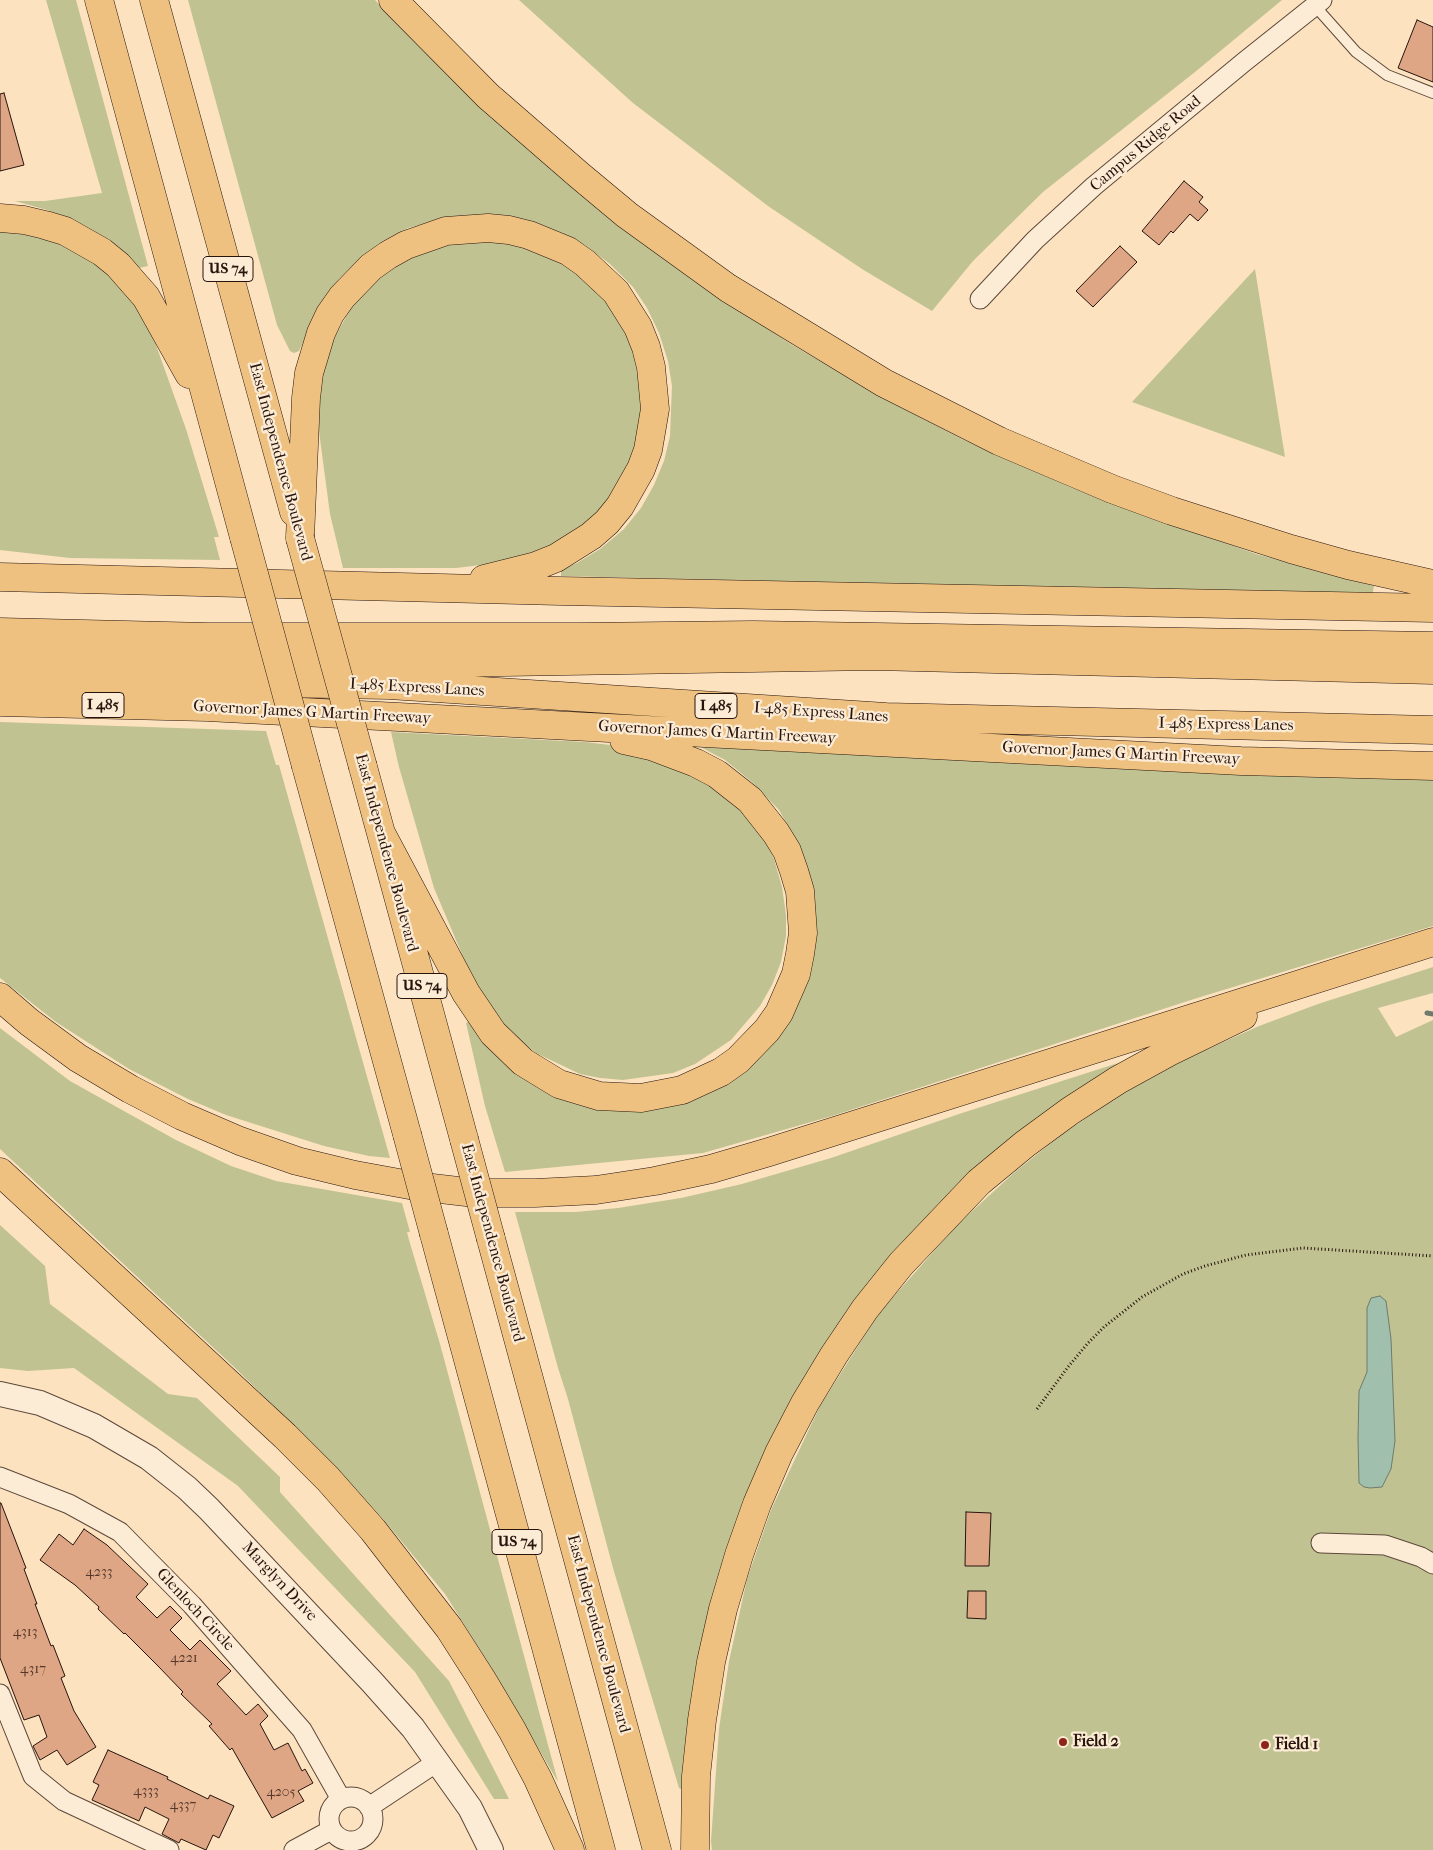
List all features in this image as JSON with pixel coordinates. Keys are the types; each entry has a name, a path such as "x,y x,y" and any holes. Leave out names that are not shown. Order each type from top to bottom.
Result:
{"highway":[{"name":"US 74","path":"98,0 601,1850"},
{"name":"East Independence Boulevard","path":"154,0 657,1850"},
{"path":"393,0 488,96 578,175 627,214 728,288 884,383 999,442 1112,490 1291,549 1348,565 1433,584"},
{"path":"0,218 24,220 65,231 90,244 118,265 146,297 210,412"},
{"path":"300,538 306,398 314,353 330,314 355,281 388,255 406,245 446,231 488,228 529,235 549,242 568,251 601,277 616,292 638,327 650,360 654,388 654,416 648,450 632,488 620,506 591,536 574,548 543,563 512,573 433,587"},
{"path":"0,570 40,577"},
{"path":"0,577 570,592 1433,608"},
{"path":"0,632 208,637 753,635 1433,646"},
{"name":"I-485 Express Lanes","path":"0,659 381,664 875,656 1433,670"},
{"name":"I-485 Express Lanes","path":"0,678 389,684 886,717 1433,730"},
{"name":"Governor James G Martin Freeway","path":"0,702 207,707 1241,761 1433,766"},
{"path":"381,833 466,993 492,1033 523,1062 559,1084 599,1096 620,1098 655,1096 682,1090 720,1072 738,1060 767,1030 779,1013 796,974 803,933 802,912 796,877 787,851 776,833 750,800 717,774 696,763 651,746 546,725"},
{"path":"0,997 29,1022 78,1058 130,1089 182,1116 240,1141 297,1160 355,1175 415,1186 475,1193 535,1193 596,1190 654,1181 711,1169 1433,942"},
{"path":"694,1850 696,1776 702,1720 711,1662 723,1609 739,1555 757,1504 779,1453 805,1403 865,1309 901,1264 979,1182 1025,1144 1062,1117 1118,1080 1169,1052 1331,973"},
{"path":"0,1172 285,1436 328,1479 373,1530 449,1628 481,1678 538,1779 570,1850"}],"street":[{"name":"Campus Ridge Road","path":"980,300 1036,240 1094,186 1244,62 1319,3"},
{"name":"Marglyn Drive","path":"0,1394 40,1404 94,1426 149,1458 210,1509 413,1728 470,1808 491,1850"},
{"name":"Glenloch Circle","path":"0,1477 69,1504 120,1532 192,1605 302,1730 341,1799"},
{"path":"1321,1543 1385,1545 1421,1557 1433,1564"},
{"path":"0,1694 33,1776 64,1801 169,1850"},
{"path":"369,1807 437,1762"},
{"path":"355,1797 369,1807 373,1814 373,1823 368,1844 346,1841 337,1837 331,1830 328,1821 330,1812 334,1804 341,1799 355,1797"},
{"path":"294,1850 331,1830"}],"lane":[{"path":"1319,3 1356,52 1387,74 1433,93"}],"path":[{"path":"1037,1409 1068,1367 1104,1327 1142,1297 1183,1274 1246,1255 1303,1248 1433,1256"}],"green space":[{"path":"46,0 76,0 148,266 139,268 113,244 74,221 47,210 15,201 45,201 102,193"},
{"path":"188,0 375,0 451,79 615,222 694,281 794,346 885,399 962,439 1072,488 1256,554 1374,586 1372,596 561,576 561,570 600,549 624,529 641,508 654,485 664,461 670,436 672,386 668,361 659,333 647,308 633,287 610,264 585,245 560,232 521,219 500,215 468,215 408,228 381,242 339,279 318,311 299,351 294,353 290,351 277,325"},
{"path":"519,0 1282,0 1195,72 1043,192 973,261 932,311 862,269 768,206 633,103"},
{"path":"0,229 11,229 82,249 125,287 151,331 186,429 219,537 214,537 220,560 70,558 0,550"},
{"path":"474,239 522,243 584,273 629,328 646,408 625,483 574,537 513,561 456,568 343,568 330,514 318,424 322,374 331,344 360,295 388,269 429,248"},
{"path":"1255,269 1285,457 1132,402"},
{"path":"0,722 266,731 276,765 279,765 390,1158 369,1156 324,1146 226,1115 188,1099 129,1069 56,1022 0,978"},
{"path":"391,732 585,742 635,748 722,789 762,834 774,859 782,887 786,915 786,936 781,962 772,985 760,1006 731,1040 695,1064 673,1073 623,1080 600,1078 580,1074 536,1053 495,1016 478,992 434,888 399,767"},
{"path":"693,743 1433,754 1433,926 1194,999 832,1116 703,1153 505,1172 485,1106 466,1023 469,1021 530,1076 685,1092 790,1002 791,832 779,810 753,783 725,760"},
{"path":"1433,967 1433,993 1378,1008 1396,1037 1433,1020 1433,1850 712,1850 711,1841 719,1729 729,1661 747,1579 771,1510 820,1406 879,1313 958,1224 1016,1171 1061,1135 1117,1097 1177,1063 1259,1026 1318,1004"},
{"path":"0,1028 70,1081 176,1140 231,1166 276,1181 402,1203 410,1232 407,1232 409,1240 440,1344 558,1782 491,1667 445,1594 383,1519 337,1468 233,1366 0,1149"},
{"path":"1118,1063 1053,1106 1001,1148 789,1407 683,1790 679,1788 613,1568 515,1212 576,1212 618,1208 681,1198 742,1184 831,1158 959,1114"},
{"path":"0,1225 45,1266 50,1304 168,1394 197,1398 280,1477 280,1492 449,1681 509,1799 494,1799 415,1672 238,1486 74,1368 28,1371 0,1368"}],"shaded area":[{"path":"1380,1296 1386,1301 1391,1339 1395,1441 1391,1469 1382,1487 1370,1488 1364,1487 1359,1483 1359,1391 1367,1372 1367,1308 1371,1298"}],"building":[{"path":"1417,20 1433,27 1433,82 1398,68"},
{"path":"4,93 24,165 0,171 0,94"},
{"path":"1184,181 1203,197 1199,202 1208,210 1198,221 1190,214 1159,245 1142,231"},
{"path":"1120,246 1137,262 1093,307 1076,291"},
{"path":"0,1503 26,1568 24,1569 37,1604 35,1604 65,1676 61,1678 74,1711 96,1747 67,1765 57,1750 40,1760 33,1746 47,1737 39,1715 24,1720 0,1658"},
{"path":"966,1512 991,1513 989,1566 965,1566"},
{"path":"84,1529 107,1545 148,1584 136,1597 157,1618 170,1606 182,1618 170,1630 190,1650 200,1640 231,1671 217,1684 246,1715 258,1704 268,1716 260,1724 274,1750 288,1743 302,1771 305,1769 313,1783 298,1791 304,1801 272,1818 232,1748 230,1750 209,1726 212,1724 181,1694 183,1692 158,1666 98,1609 99,1607 75,1585 40,1560 59,1534 73,1545"},
{"path":"968,1591 986,1591 986,1619 967,1618"},
{"path":"108,1750 168,1777 167,1779 208,1799 210,1795 234,1806 219,1838 213,1835 206,1850 181,1839 179,1843 162,1834 169,1819 145,1807 139,1821 92,1800 99,1785 93,1782"}],"waterway":[{"path":"1427,1013 1433,1014"}],"place":[{"name":"Field 2","path":"1063,1742"},
{"name":"Field 1","path":"1265,1745"}]}
